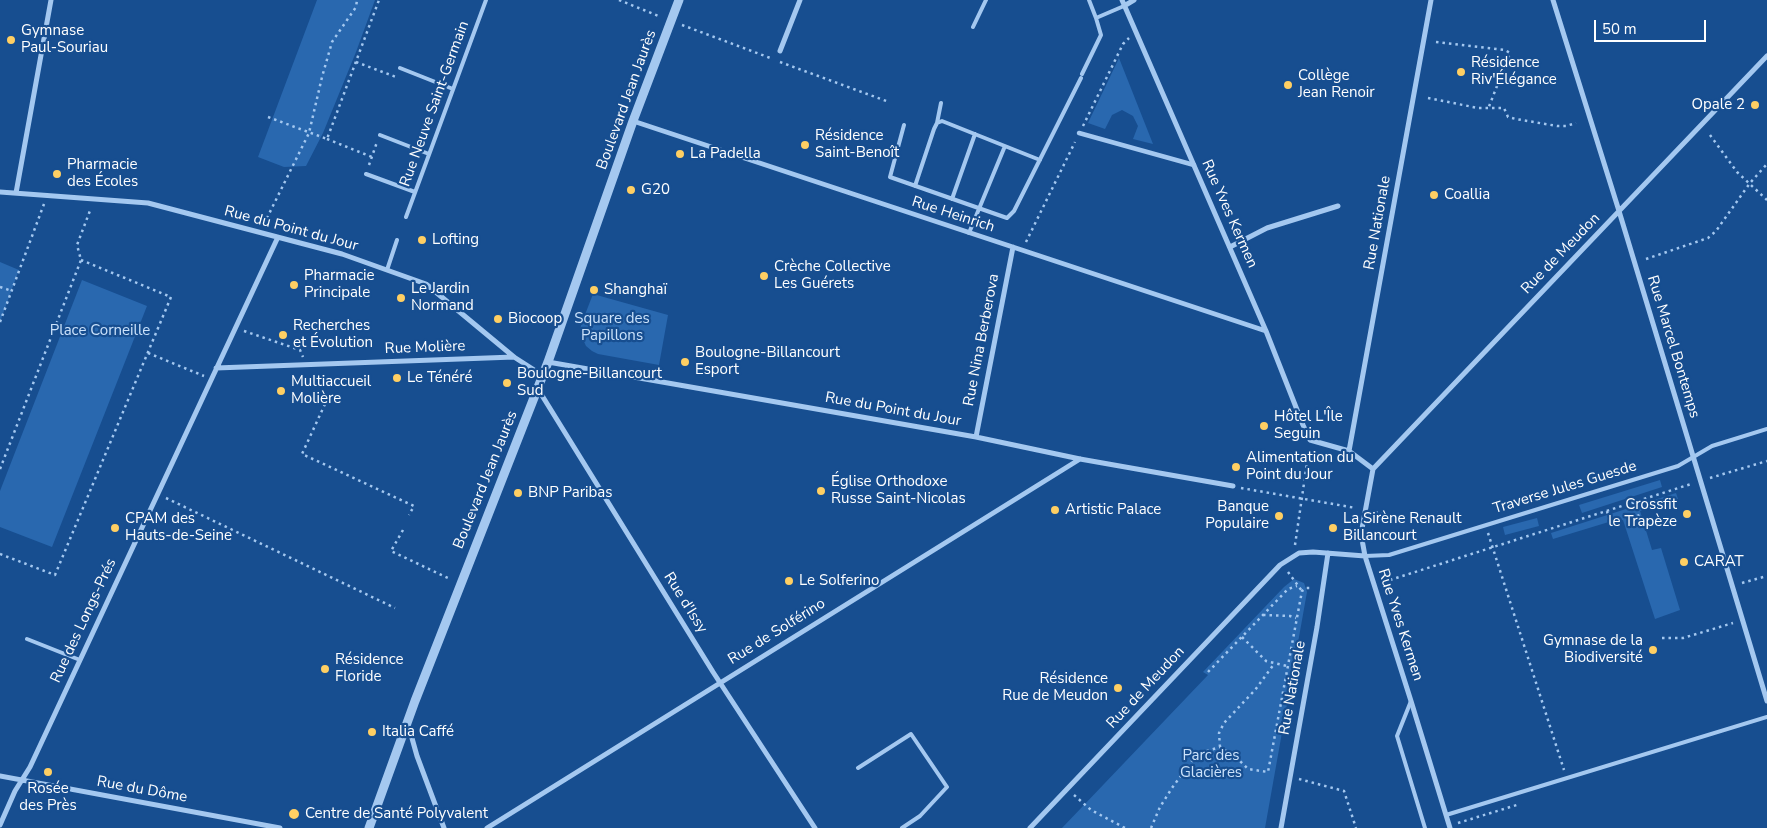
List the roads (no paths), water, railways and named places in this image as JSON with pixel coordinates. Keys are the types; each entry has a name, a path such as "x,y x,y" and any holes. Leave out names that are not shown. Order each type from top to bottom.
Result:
{"street":[{"path":"16,193 51,0"},
{"name":"Boulevard Jean Jaurès","path":"369,828 460,584 548,362 633,121 679,0"},
{"path":"780,51 800,0"},
{"path":"1123,3 1134,0"},
{"name":"Rue Nationale","path":"1349,451 1431,0"},
{"name":"Rue Marcel Bontemps","path":"1553,0 1619,211 1767,701"},
{"name":"Rue Yves Kermen","path":"1123,3 1266,331 1310,440 1349,451"},
{"name":"Rue de Meudon","path":"1373,469 1767,56"},
{"name":"Rue Heinrich","path":"633,121 1266,331"},
{"path":"1079,133 1194,165"},
{"name":"Rue du Point du Jour","path":"0,192 148,203 342,254 426,284 514,357 542,375"},
{"path":"1230,247 1267,228 1338,206"},
{"name":"Rue des Longs-Prés","path":"0,825 30,766 278,237"},
{"name":"Rue Nina Berberova","path":"976,437 1013,248"},
{"name":"Rue Molière","path":"216,368 514,357"},
{"name":"Rue du Point du Jour","path":"548,362 976,437 1080,459 1233,486"},
{"name":"Rue d'Issy","path":"537,388 720,682 815,828"},
{"path":"1349,451 1373,469"},
{"name":"Rue de Solférino","path":"487,828 1080,459"},
{"name":"Rue Yves Kermen","path":"1373,469 1361,534 1365,556 1412,701 1450,828"},
{"name":"Rue de Meudon","path":"1030,828 1280,565 1299,553 1328,553"},
{"path":"1328,553 1365,556"},
{"name":"Rue Nationale","path":"1281,828 1328,553"},
{"path":"407,722 417,756 444,828"},
{"name":"Rue du Dôme","path":"0,776 280,828"}],"lane":[{"name":"Rue Neuve Saint-Germain","path":"406,216 486,0"},
{"path":"973,27 986,0"},
{"path":"904,125 890,177 978,209 1007,218 1011,216 1101,35 1089,0"},
{"path":"1096,18 1123,3"},
{"path":"400,68 453,90"},
{"path":"915,186 938,123 941,103"},
{"path":"938,123 942,121 1040,160"},
{"path":"952,199 976,134"},
{"path":"380,135 428,154"},
{"path":"969,233 1005,146"},
{"path":"366,174 414,192"},
{"path":"387,270 397,240"},
{"name":"Traverse Jules Guesde","path":"1365,556 1389,555 1678,466 1712,446 1767,430"},
{"path":"27,638 80,660"},
{"name":"Rue Yves Kermen","path":"1412,701 1397,736 1425,828"},
{"path":"1446,815 1767,717"},
{"path":"858,768 911,734 947,787 920,816 902,828"}],"place":[{"name":"Gymnase Paul-Souriau","path":"11,40"},
{"name":"Résidence Riv'Élégance","path":"1461,72"},
{"name":"Collège Jean Renoir","path":"1288,85"},
{"name":"Opale 2","path":"1755,105"},
{"name":"Résidence Saint-Benoît","path":"805,145"},
{"name":"La Padella","path":"680,154"},
{"name":"Pharmacie des Écoles","path":"57,174"},
{"name":"G20","path":"631,190"},
{"name":"Coallia","path":"1434,195"},
{"name":"Lofting","path":"422,240"},
{"name":"Crèche Collective Les Guérets","path":"764,276"},
{"name":"Pharmacie Principale","path":"294,285"},
{"name":"Shanghaï","path":"594,290"},
{"name":"Le Jardin Normand","path":"401,298"},
{"name":"Biocoop","path":"498,319"},
{"name":"Recherches et Évolution","path":"283,335"},
{"name":"Boulogne-Billancourt Esport","path":"685,362"},
{"name":"Le Ténéré","path":"397,378"},
{"name":"Boulogne-Billancourt Sud","path":"507,383"},
{"name":"Multiaccueil Molière","path":"281,391"},
{"name":"Hôtel L'Île Seguin","path":"1264,426"},
{"name":"Alimentation du Point du Jour","path":"1236,467"},
{"name":"Église Orthodoxe Russe Saint-Nicolas","path":"821,491"},
{"name":"BNP Paribas","path":"518,493"},
{"name":"Artistic Palace","path":"1055,510"},
{"name":"Crossfit le Trapèze","path":"1687,514"},
{"name":"Banque Populaire","path":"1279,516"},
{"name":"CPAM des Hauts-de-Seine","path":"115,528"},
{"name":"La Sirène Renault Billancourt","path":"1333,528"},
{"name":"CARAT","path":"1684,562"},
{"name":"Le Solferino","path":"789,581"},
{"name":"Gymnase de la Biodiversité","path":"1653,650"},
{"name":"Résidence Floride","path":"325,669"},
{"name":"Résidence Rue de Meudon","path":"1118,688"},
{"name":"Italia Caffé","path":"372,732"},
{"name":"Rosée des Près","path":"48,772"},
{"name":"Centre de Santé Polyvalent","path":"294,814"}],"park label":[{"name":"Square des Papillons","path":"612,328"},
{"name":"Place Corneille","path":"100,331"},
{"name":"Parc des Glacières","path":"1211,764"}]}
